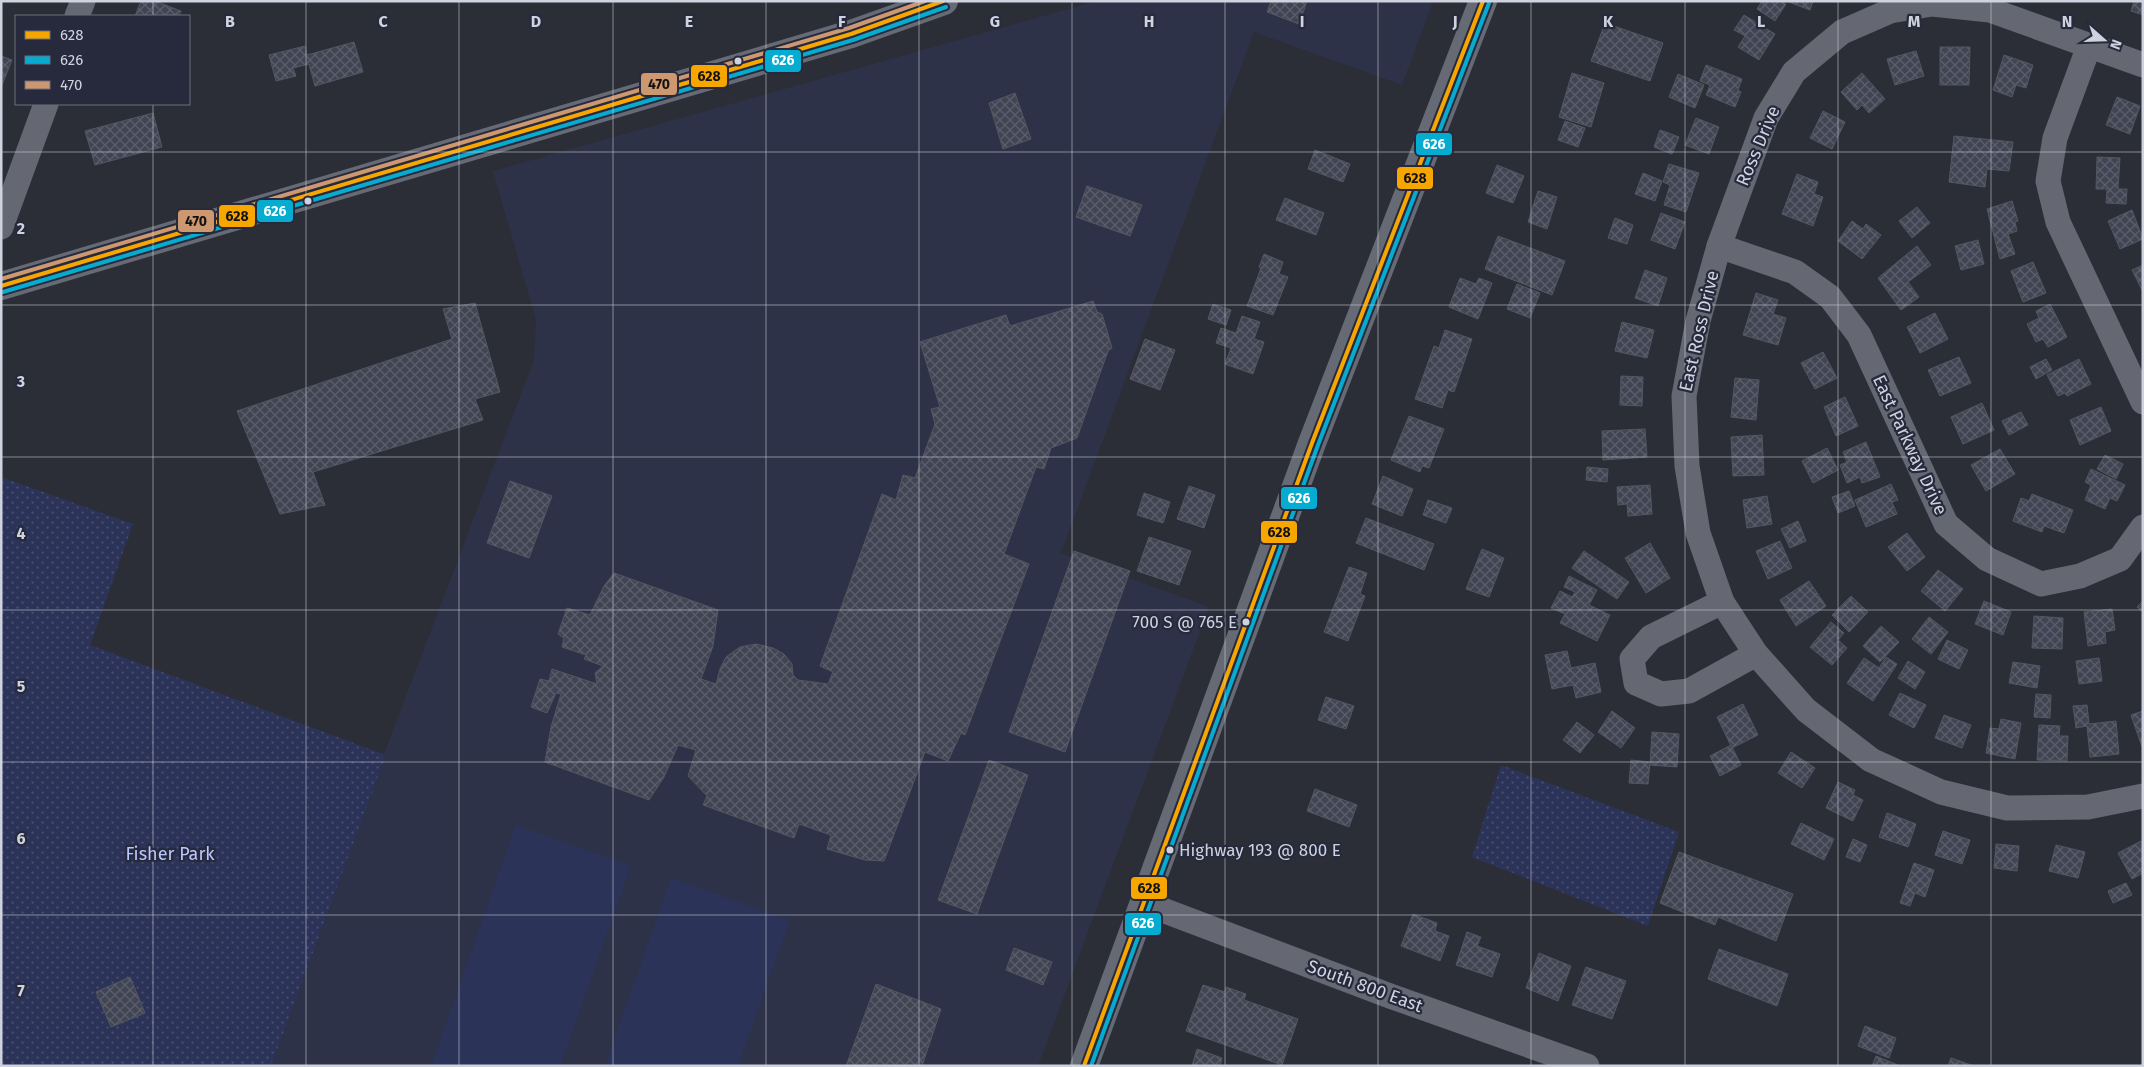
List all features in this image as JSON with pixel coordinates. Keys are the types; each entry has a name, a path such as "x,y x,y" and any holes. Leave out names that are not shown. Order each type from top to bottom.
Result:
{"main road":[{"path":"1,286 842,37 944,1"},
{"path":"1084,1066 1312,443 1483,1"}],"street":[{"path":"77,15 82,1"},
{"name":"Ross Drive","path":"1719,246 1766,118 1794,72 1842,32 1888,6 1932,4 1990,10 2143,65"},
{"path":"2088,46 2055,138 2048,181 2058,222 2143,402"},
{"path":"1,227 46,105"},
{"name":"East Parkway Drive","path":"1719,246 1795,272 1830,297 1859,335 1946,524 1987,559 2041,584 2080,576 2120,558 2143,527"},
{"name":"East Ross Drive","path":"1719,246 1698,321 1684,396 1687,466 1698,533 1722,602 1756,654 1806,710 1871,760 1941,792 2008,808 2088,806 2143,796"},
{"path":"1722,602 1651,637 1632,659 1636,683 1661,694 1689,691 1756,654"},
{"name":"South 800 East","path":"1144,903 1390,996 1587,1066"}],"shaded area":[{"path":"1097,1 1433,1 1402,85 1254,32 1061,553 1209,607 1038,1066 271,1066 386,755 384,754 534,360 536,320 493,171"}],"green space":[{"name":"Fisher Park","path":"1,477 133,524 90,645 386,755 271,1066 1,1066"},
{"path":"1501,765 1679,832 1648,926 1472,857"},
{"path":"516,825 631,866 560,1066 431,1066"},
{"path":"671,878 790,920 738,1066 605,1066"}],"building":[{"path":"141,1 155,1 181,11 179,15 135,15"},
{"path":"1271,1 1307,1 1299,24 1267,12"},
{"path":"1762,1 1781,1 1786,4 1775,21 1757,9"},
{"path":"1786,1 1813,1 1810,10"},
{"path":"2134,1 2143,1 2143,15 2131,11"},
{"path":"1744,15 1775,34 1759,60 1738,47 1745,36 1734,30"},
{"path":"1605,23 1663,43 1650,81 1591,61"},
{"path":"354,42 363,72 315,86 309,64 293,68 296,76 276,81 269,55 305,46 307,55"},
{"path":"1940,47 1970,47 1969,85 1940,85"},
{"path":"1916,51 1924,76 1895,85 1887,59"},
{"path":"2004,55 2033,65 2026,88 2016,85 2012,97 1993,90"},
{"path":"1,56 12,60 2,85 1,84"},
{"path":"1706,65 1742,79 1738,90 1741,92 1735,107 1706,95 1710,85 1700,81"},
{"path":"1572,73 1604,83 1591,127 1559,117"},
{"path":"1862,73 1885,99 1869,113 1862,105 1857,110 1841,92"},
{"path":"1678,74 1704,85 1695,108 1669,97"},
{"path":"1015,93 1031,139 1003,149 989,103"},
{"path":"2117,97 2140,106 2130,134 2106,125"},
{"path":"1823,111 1845,122 1832,149 1810,138"},
{"path":"153,113 162,147 95,165 85,131"},
{"path":"1696,118 1719,127 1709,154 1685,145"},
{"path":"1565,121 1585,128 1578,147 1558,140"},
{"path":"1660,130 1679,137 1672,154 1654,147"},
{"path":"1954,136 2013,142 2009,171 1987,169 1985,187 1949,182"},
{"path":"1315,150 1350,164 1343,182 1308,169"},
{"path":"2097,157 2120,158 2118,189 2127,189 2126,204 2106,203 2107,189 2096,189"},
{"path":"1669,164 1699,173 1686,212 1664,205 1670,185 1663,182"},
{"path":"1497,165 1524,176 1513,203 1486,193"},
{"path":"1643,173 1662,181 1655,201 1635,194"},
{"path":"1797,174 1818,182 1814,194 1823,197 1813,226 1782,214"},
{"path":"1087,186 1142,205 1130,236 1076,217"},
{"path":"1538,191 1557,197 1547,229 1528,222"},
{"path":"1285,198 1324,213 1316,235 1276,220"},
{"path":"2012,201 2018,221 2015,222 2017,231 2008,234 2015,254 2000,259 1987,209"},
{"path":"1917,207 1930,223 1912,238 1899,221"},
{"path":"2132,210 2143,239 2120,249 2108,221"},
{"path":"1661,213 1685,222 1675,249 1651,240"},
{"path":"1615,218 1633,225 1627,244 1608,238"},
{"path":"1852,221 1863,229 1866,224 1881,235 1862,259 1838,241"},
{"path":"1498,236 1565,261 1552,295 1485,269"},
{"path":"1978,240 1984,264 1961,270 1955,246"},
{"path":"1917,246 1931,265 1908,282 1919,297 1901,310 1878,278"},
{"path":"1264,254 1283,262 1279,274 1288,277 1273,315 1247,306"},
{"path":"2033,262 2046,293 2023,302 2011,271"},
{"path":"2143,265 2143,292 2132,270"},
{"path":"1645,270 1667,278 1658,306 1635,298"},
{"path":"1460,278 1476,284 1479,278 1492,283 1478,319 1449,307"},
{"path":"1517,284 1540,293 1530,318 1507,309"},
{"path":"1756,293 1778,300 1773,314 1786,318 1778,345 1743,335"},
{"path":"1093,301 1097,312 1102,314 1112,348 1108,351 1077,438 1051,448 1044,469 1036,467 1004,554 1029,564 965,735 961,733 948,761 925,752 884,861 865,860 827,849 831,835 799,824 794,838 703,805 707,796 688,776 696,750 678,745 664,777 649,800 545,762 551,727 561,694 556,693 547,713 531,707 540,679 549,681 552,669 597,684 595,673 603,666 584,659 586,655 562,647 564,638 558,634 567,608 590,615 604,586 614,573 718,610 713,646 701,679 716,684 726,657 740,647 756,644 773,648 784,654 792,664 793,675 798,680 828,684 833,672 820,666 882,494 896,500 903,475 915,478 935,424 931,409 940,407 920,342 1006,315 1010,326"},
{"path":"475,303 500,392 475,399 483,420 313,472 325,505 280,514 237,411 452,339 443,309"},
{"path":"1213,304 1231,310 1226,325 1208,319"},
{"path":"2050,304 2067,337 2048,347 2043,339 2036,342 2027,324 2039,318 2036,311"},
{"path":"1935,313 1948,339 1920,353 1907,327"},
{"path":"1242,316 1260,322 1254,339 1264,342 1253,374 1225,364 1231,348 1216,343 1221,328 1236,333"},
{"path":"1622,322 1654,330 1647,358 1615,351"},
{"path":"1445,330 1472,339 1454,392 1448,390 1442,408 1415,399 1434,346 1439,348"},
{"path":"1145,339 1175,350 1160,390 1130,379"},
{"path":"1823,352 1837,378 1815,389 1801,363"},
{"path":"1959,357 1971,383 1940,396 1928,370"},
{"path":"2046,359 2052,370 2036,379 2030,367"},
{"path":"2079,359 2091,384 2067,396 2065,393 2058,396 2047,375"},
{"path":"1621,376 1643,377 1642,406 1620,405"},
{"path":"1735,378 1759,380 1756,420 1731,417"},
{"path":"1845,397 1858,426 1836,436 1824,407"},
{"path":"1982,403 1994,430 1963,444 1951,417"},
{"path":"2101,407 2111,431 2080,445 2070,420"},
{"path":"2021,412 2028,425 2009,435 2002,421"},
{"path":"1409,416 1444,429 1429,468 1422,466 1420,472 1391,460"},
{"path":"1645,429 1647,457 1603,460 1602,431"},
{"path":"1762,435 1764,475 1733,476 1731,437"},
{"path":"1866,442 1880,477 1862,483 1860,477 1847,483 1840,465 1847,462 1843,452"},
{"path":"1827,448 1838,470 1813,483 1802,461"},
{"path":"2000,449 2015,474 1986,491 1971,465"},
{"path":"2105,455 2123,464 2116,479 2097,469"},
{"path":"1587,467 1608,469 1607,482 1586,480"},
{"path":"2091,469 2125,485 2117,501 2110,498 2105,509 2085,500 2091,485 2085,482"},
{"path":"1383,476 1413,489 1402,516 1372,504"},
{"path":"510,481 552,496 529,558 487,543"},
{"path":"1891,484 1898,500 1892,502 1897,514 1866,527 1855,500"},
{"path":"1650,485 1652,514 1628,516 1627,504 1618,505 1617,487"},
{"path":"1189,486 1215,495 1204,528 1177,519"},
{"path":"1849,491 1855,506 1838,513 1832,497"},
{"path":"1144,493 1170,502 1163,523 1137,515"},
{"path":"2032,494 2073,510 2064,533 2044,526 2042,532 2013,521 2021,498 2029,501"},
{"path":"1767,496 1772,524 1747,528 1743,500"},
{"path":"1428,500 1452,508 1446,523 1423,515"},
{"path":"1366,518 1434,544 1424,570 1356,543"},
{"path":"1798,521 1806,541 1790,548 1781,529"},
{"path":"1907,533 1925,557 1907,571 1888,547"},
{"path":"1149,537 1191,551 1179,585 1137,571"},
{"path":"1780,541 1792,568 1768,579 1756,551"},
{"path":"1650,543 1670,578 1646,593 1625,558"},
{"path":"1482,549 1504,558 1489,597 1466,589"},
{"path":"1074,551 1130,571 1065,752 1009,732"},
{"path":"1584,551 1629,582 1617,599 1572,568"},
{"path":"1349,567 1367,573 1360,594 1365,596 1348,641 1324,632"},
{"path":"1938,570 1963,589 1945,611 1921,591"},
{"path":"1569,576 1597,590 1589,605 1610,615 1597,641 1560,623 1565,614 1551,608 1560,591 1572,597 1575,592 1564,587"},
{"path":"1809,581 1826,606 1796,626 1780,600"},
{"path":"1851,596 1868,612 1849,632 1832,615"},
{"path":"1984,601 2011,612 2003,635 1975,624"},
{"path":"2143,601 2143,612 2137,607"},
{"path":"2112,609 2115,630 2105,632 2106,643 2088,646 2084,612"},
{"path":"2034,616 2063,618 2062,649 2032,648"},
{"path":"1929,617 1948,632 1931,654 1912,639"},
{"path":"1831,622 1844,633 1838,640 1847,648 1832,665 1810,647"},
{"path":"1881,626 1899,642 1880,662 1863,646"},
{"path":"1947,640 1968,650 1959,669 1938,659"},
{"path":"1567,651 1571,668 1595,663 1601,692 1576,698 1573,685 1552,689 1545,655"},
{"path":"1886,657 1897,664 1873,701 1847,683 1864,658 1879,668"},
{"path":"2099,658 2102,681 2079,684 2076,661"},
{"path":"1908,661 1925,672 1915,689 1898,678"},
{"path":"2013,662 2040,666 2037,688 2009,683"},
{"path":"1900,693 1926,705 1914,728 1889,715"},
{"path":"2036,694 2051,695 2050,718 2034,717"},
{"path":"1326,697 1354,706 1346,729 1318,720"},
{"path":"1743,704 1758,735 1732,748 1717,717"},
{"path":"2087,705 2089,724 2116,721 2119,754 2090,757 2087,726 2076,728 2073,706"},
{"path":"1612,711 1635,728 1621,748 1598,732"},
{"path":"2143,711 2143,747 2142,747 2131,715"},
{"path":"1944,715 1971,725 1962,748 1935,738"},
{"path":"2001,719 2021,723 2015,759 1986,753 1990,728 1999,729"},
{"path":"1577,722 1594,735 1580,753 1563,740"},
{"path":"2039,725 2060,726 2059,736 2068,736 2067,761 2037,760"},
{"path":"1652,732 1679,734 1677,767 1650,765"},
{"path":"1731,745 1741,765 1720,776 1710,756"},
{"path":"1791,752 1815,768 1802,788 1778,773"},
{"path":"989,760 1028,775 977,914 938,900"},
{"path":"1631,760 1650,762 1648,784 1629,783"},
{"path":"1838,782 1855,790 1853,795 1863,800 1853,821 1826,808"},
{"path":"1315,789 1357,805 1349,827 1307,811"},
{"path":"1887,813 1916,824 1908,847 1879,837"},
{"path":"1801,823 1834,839 1824,860 1791,844"},
{"path":"1943,831 1970,840 1962,864 1935,855"},
{"path":"1853,839 1867,845 1860,862 1846,857"},
{"path":"2141,841 2143,845 2143,873 2132,879 2118,853"},
{"path":"1996,844 2019,846 2017,871 1994,868"},
{"path":"2056,845 2085,852 2078,878 2049,871"},
{"path":"1679,852 1793,894 1776,941 1718,917 1715,925 1660,903"},
{"path":"1914,863 1934,870 1925,897 1915,893 1910,906 1900,903"},
{"path":"2126,883 2132,895 2113,903 2108,891"},
{"path":"1413,914 1437,923 1435,931 1449,936 1440,961 1401,946"},
{"path":"1467,932 1481,937 1477,946 1500,954 1492,977 1456,965"},
{"path":"1014,948 1052,962 1043,985 1006,970"},
{"path":"1719,949 1788,974 1777,1006 1708,979"},
{"path":"1539,953 1571,966 1558,1001 1526,988"},
{"path":"1586,967 1626,981 1612,1019 1572,1005"},
{"path":"130,977 145,1013 111,1027 96,992"},
{"path":"876,984 941,1009 922,1066 846,1066"},
{"path":"1203,985 1225,992 1226,987 1246,994 1244,1000 1298,1019 1282,1065 1186,1031"},
{"path":"1865,1026 1896,1038 1889,1058 1858,1046"},
{"path":"1197,1049 1222,1058 1220,1066 1192,1066"},
{"path":"1876,1056 1900,1066 1872,1066"},
{"path":"1951,1058 1974,1066 1948,1066"}],"transit line":[{"name":"470","path":"1,279 849,28 925,1"},
{"name":"628","path":"1,286 851,34 943,1"},
{"name":"628","path":"1084,1066 1312,443 1483,1"},
{"name":"626","path":"1091,1066 1318,445 1489,3"},
{"name":"626","path":"3,292 853,40 946,7"}],"place":[{"name":"700 S @ 765 E","path":"1246,622"},
{"name":"Highway 193 @ 800 E","path":"1170,850"}]}
